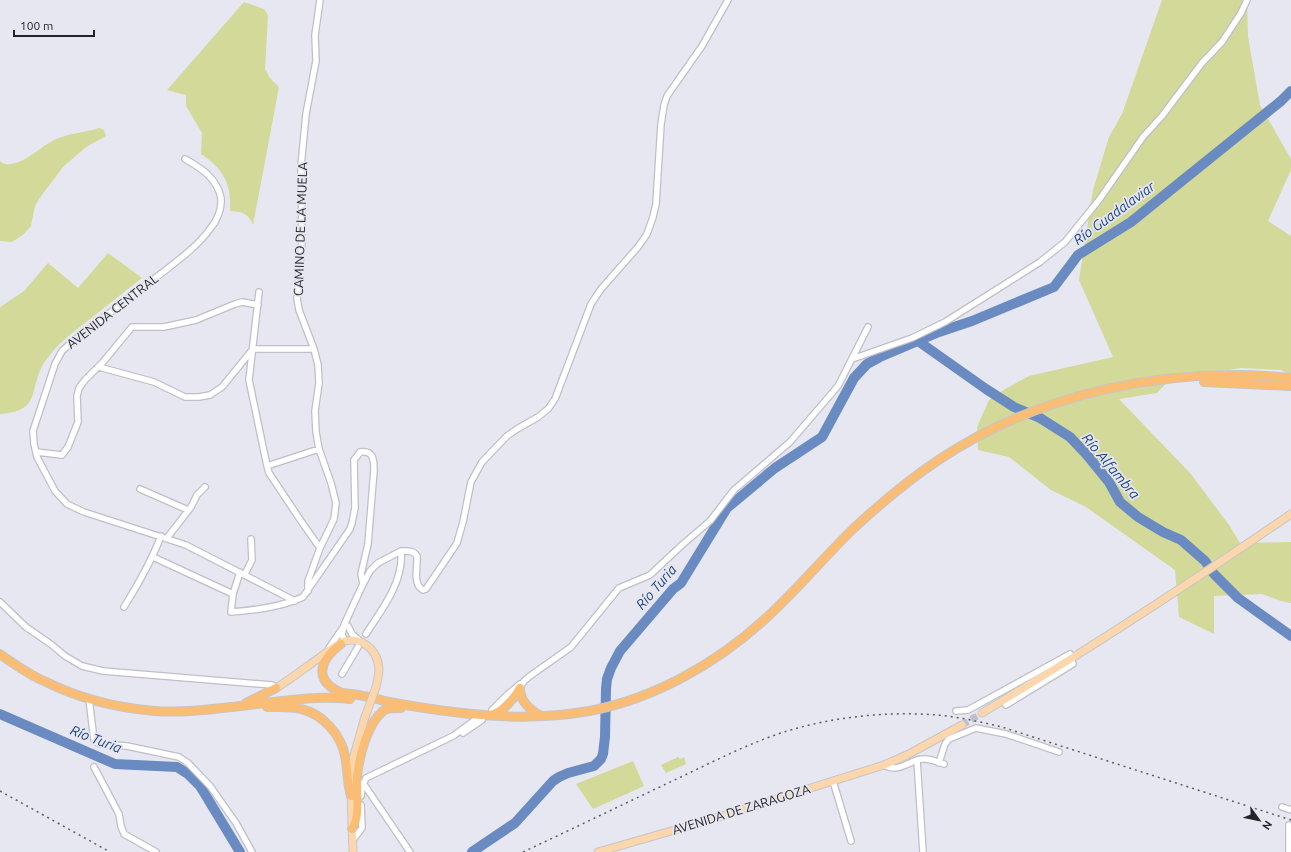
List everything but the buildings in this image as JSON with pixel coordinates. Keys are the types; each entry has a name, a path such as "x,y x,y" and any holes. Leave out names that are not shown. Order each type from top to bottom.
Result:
{"highway":[{"path":"352,829 356,820 357,778 360,758 373,723 383,711 391,708 428,712 542,716 590,711 642,695 669,684 704,666 733,646 765,619 852,530 881,504 910,480 938,460 968,442 1016,419 1065,401 1111,388 1184,377 1228,376 1291,378"},
{"path":"1146,382 1228,382 1291,386"},
{"path":"343,643 330,652 323,663 322,675 326,683 342,693 361,695 388,702"},
{"path":"0,654 44,681 89,699 121,707 156,711 186,711 336,697 388,702 462,713"},
{"path":"486,715 496,714 501,710 512,699 522,685"},
{"path":"522,685 520,694 525,704 542,716"},
{"path":"242,706 276,688"},
{"path":"256,704 265,707 291,707 302,709 317,716 330,727 338,737 343,750 351,796"}],"main road":[{"path":"982,713 1072,659 1218,564 1291,514"},
{"path":"276,688 343,643 355,640 373,652 378,660 380,671 353,759 350,781 353,852"},
{"name":"AVENIDA DE ZARAGOZA","path":"598,852 706,821 884,765 907,755 962,725"}],"street":[{"name":"CAMINO DE LA MUELA","path":"308,591 308,581 320,548 334,519 336,503 331,483 319,449 315,411 320,383 319,372 314,349 299,310 297,290 302,242 300,178 306,114 316,61 315,34 320,0"},
{"path":"343,643 342,635 363,584 374,566 382,560 401,551 410,550 414,552 417,556 417,584 423,590 426,589 457,542 463,522 471,482 482,462 507,436 517,428 538,417 548,409 555,399 591,304 601,289 638,247 647,234 656,204 661,124 667,96 702,46 728,0"},
{"path":"852,358 912,338 945,322 1040,262 1065,242 1098,200 1143,137 1162,116 1202,63 1222,42 1241,13 1247,0"},
{"name":"AVENIDA CENTRAL","path":"185,159 207,173 216,185 221,198 218,216 202,238 175,262 62,351 55,364 33,431 34,444 36,452 55,491 67,504 84,512 186,545 295,601"},
{"path":"259,292 250,380 266,466 269,473 320,548"},
{"path":"36,452 62,454 68,447 78,422 77,396 79,388 89,376 99,368 132,327 164,327 196,320 242,302 258,305"},
{"path":"522,685 571,647 619,588 650,575 710,521 734,490 790,442 838,386 868,327"},
{"path":"253,349 314,349"},
{"path":"99,368 154,382 185,397 199,397 210,395 222,387 253,349"},
{"path":"266,466 319,449"},
{"path":"251,539 252,560 242,573 233,594 231,612 273,607 304,597 346,537 352,523 355,508 354,460 360,452 366,452 372,455 374,470 368,544 361,574 363,584"},
{"path":"124,607 141,581 164,537 188,510 197,495 205,487"},
{"path":"140,489 188,510"},
{"path":"366,634 390,596 397,580 402,560 401,551"},
{"path":"153,557 233,594"},
{"path":"0,602 26,627 65,656 82,666 103,671 272,685 276,688"},
{"path":"342,674 361,645 346,624"},
{"path":"321,657 346,624"},
{"path":"956,711 968,710 1070,654 1073,664 1006,705"},
{"path":"89,699 94,740 100,744 127,746 179,757 188,763 210,786 236,823 252,852"},
{"path":"352,842 362,828 361,791 366,778 373,773 453,736 486,715"},
{"name":"AVENIDA DE ZARAGOZA","path":"884,765 893,769 924,759 941,764 945,744 949,739 976,728 1006,734 1060,752"},
{"path":"917,760 923,852"},
{"path":"94,767 119,814 124,834 156,852"},
{"path":"833,781 851,841"},
{"path":"364,783 410,852"},
{"path":"1282,807 1291,810"},
{"path":"1289,825 1289,852"}],"green space":[{"path":"1162,0 1247,0 1248,37 1260,105 1291,159 1291,170 1268,221 1291,236 1291,375 1281,370 1241,368 1170,379 1157,393 1119,399 1190,473 1229,525 1240,543 1291,542 1291,603 1262,594 1214,596 1214,634 1179,617 1175,570 1086,507 1051,490 1009,457 978,450 977,427 989,400 1005,389 1029,376 1113,357 1079,280 1093,190 1109,137 1122,114"},
{"path":"244,2 264,9 268,15 265,69 270,78 279,87 253,225 249,218 244,214 230,211 228,185 215,165 201,154 202,133 186,106 186,95 167,90"},
{"path":"99,128 104,130 106,136 86,147 63,167 39,199 35,206 31,226 24,234 12,242 0,241 0,161 2,163 10,164 23,160 54,140 70,134"},
{"path":"108,253 142,278 72,333 56,348 40,370 29,403 23,408 14,412 0,414 0,307 24,291 48,263 78,288"},
{"path":"678,757 680,759 684,757 686,764 666,773 661,765"},
{"path":"633,761 644,786 593,809 576,784"}],"waterway":[{"name":"Río Turia","path":"472,852 515,823 553,781 568,773 594,766 601,759 605,737 607,679 620,651 673,589 681,583 727,508 775,468 822,437 854,378 867,364 939,332 972,321 1054,287 1078,255 1131,222 1281,101 1291,91"},
{"name":"Río Alfambra","path":"918,341 1014,407 1040,418 1070,437 1109,482 1120,502 1138,517 1163,532 1181,540 1205,561 1214,574 1238,598 1291,636"},
{"name":"Río Turia","path":"0,714 115,764 177,767 188,774 200,786 240,852"}],"tunnel":[{"path":"962,725 982,713"}],"railway":[{"path":"523,852 724,756 766,738 800,727 838,719 858,716 898,714 937,715 1002,727 1291,820"},
{"path":"0,791 110,852"}],"water label":[{"name":"Río Guadalaviar","path":"1114,213"}]}
